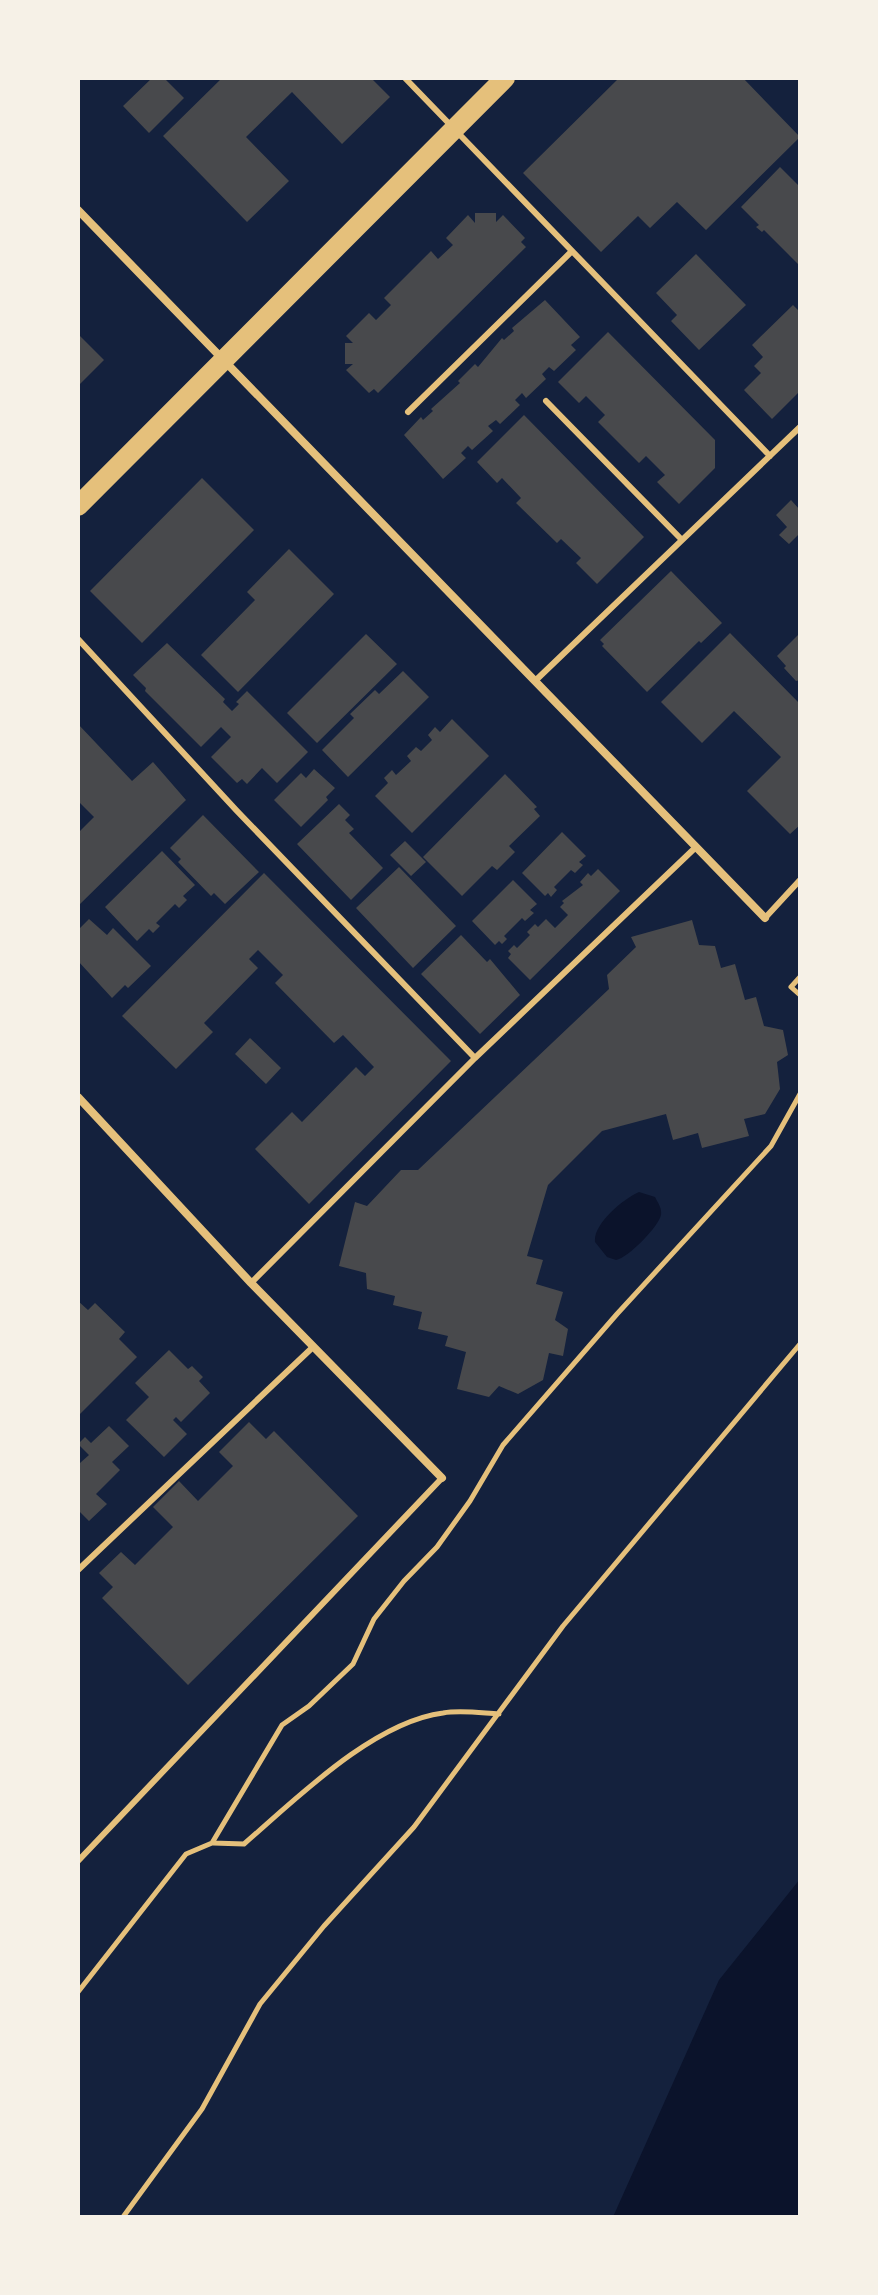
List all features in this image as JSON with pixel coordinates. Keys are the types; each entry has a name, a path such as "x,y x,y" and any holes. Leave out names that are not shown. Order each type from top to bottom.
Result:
{"main road":[{"path":"78,506 505,78"}],"street":[{"path":"78,210 765,918"},
{"path":"78,1097 251,1283 442,1478"}],"lane":[{"path":"405,78 770,456"},
{"path":"408,412 571,252"},
{"path":"546,401 682,540"},
{"path":"535,681 800,427"},
{"path":"78,639 237,811 475,1058"},
{"path":"251,1283 475,1058 696,847"},
{"path":"765,918 800,880"},
{"path":"78,1570 313,1347"},
{"path":"78,1861 442,1478"},
{"path":"78,1557 85,1563"}],"path":[{"path":"800,977 791,987 800,995"},
{"path":"212,1843 282,1725 309,1706 353,1664 374,1619 404,1581 437,1547 470,1501 503,1445 617,1314 771,1146 800,1094"},
{"path":"123,2217 202,2109 260,2004 324,1926 414,1827 563,1626 800,1344"},
{"path":"78,1992 186,1854 212,1843 244,1844 324,1775 391,1729 442,1713 499,1714"}],"water":[{"path":"639,1192 655,1197 661,1210 659,1220 628,1254 616,1260 607,1257 595,1242 599,1228 618,1206"},
{"path":"800,1879 800,2217 613,2217 719,1980"}],"building":[{"path":"152,78 164,78 184,98 149,133 123,106"},
{"path":"222,78 371,78 390,97 342,144 292,92 246,137 289,181 247,222 163,136"},
{"path":"619,78 743,78 800,137 706,230 677,202 650,228 638,216 601,252 523,173"},
{"path":"780,167 800,187 800,266 764,230 762,232 756,227 759,225 741,207"},
{"path":"475,213 496,213 496,222 503,215 525,238 521,242 526,247 378,393 374,389 369,393 346,370 353,364 345,364 345,343 353,343 346,336 369,313 376,320 391,305 384,298 431,251 438,259 453,245 446,238 468,215 475,223"},
{"path":"696,254 746,305 699,350 671,321 677,315 656,293"},
{"path":"545,300 580,337 571,345 576,350 554,371 549,367 542,374 546,379 526,398 522,393 515,400 520,405 500,424 496,420 488,426 493,431 472,450 468,446 461,453 466,458 443,479 404,435 421,417 423,420 433,411 431,409 460,383 458,381 475,364 478,367 502,338 504,340 514,331 512,328"},
{"path":"793,305 800,312 800,391 772,419 744,390 761,373 754,366 763,357 752,345"},
{"path":"608,332 715,440 715,468 679,504 657,482 665,475 646,456 639,463 598,422 605,415 586,396 579,403 558,382"},
{"path":"78,334 104,360 78,386"},
{"path":"524,415 644,537 597,584 576,563 581,558 561,539 557,543 516,503 521,498 502,478 497,483 477,462"},
{"path":"202,478 254,530 142,643 90,591"},
{"path":"791,500 800,510 800,533 789,544 779,535 787,527 776,515"},
{"path":"289,549 334,594 238,692 201,655 255,600 247,592"},
{"path":"671,571 722,623 647,692 602,646 604,644 600,640"},
{"path":"730,633 800,704 800,825 790,834 747,791 781,757 734,711 702,743 661,702"},
{"path":"800,633 800,680 796,681 777,656"},
{"path":"366,634 397,664 317,743 287,713"},
{"path":"167,643 225,699 223,702 232,711 247,691 308,752 277,783 262,768 247,784 242,779 237,783 211,757 231,737 221,727 201,747 133,675"},
{"path":"403,671 429,697 348,777 322,750 354,718 350,714 375,690 379,694"},
{"path":"452,719 489,756 412,833 375,796 388,783 384,778 392,770 396,775 411,761 407,756 416,747 421,751 432,740 428,735 435,727 440,732"},
{"path":"78,724 132,781 153,762 186,800 78,906 78,833 94,817 78,801"},
{"path":"314,769 335,788 326,797 328,800 301,827 274,800 301,773 306,778"},
{"path":"505,774 537,807 534,809 540,816 509,846 515,852 497,870 492,866 462,896 423,857"},
{"path":"339,804 350,815 345,820 354,829 349,833 383,868 351,900 297,844"},
{"path":"203,815 259,872 225,904 214,893 211,896 178,862 181,859 170,848"},
{"path":"562,832 586,856 579,862 583,865 575,873 571,870 554,887 557,890 551,897 548,893 545,896 522,873"},
{"path":"405,841 426,862 411,876 390,855"},
{"path":"162,851 195,885 183,896 187,900 179,908 175,904 156,923 160,926 153,933 149,929 137,941 105,907"},
{"path":"399,867 456,926 413,968 356,908"},
{"path":"598,869 620,891 530,980 508,958 511,954 508,951 514,945 517,948 530,935 527,932 535,924 538,927 546,919 555,928 568,915 560,907 564,903 562,901 583,885 580,882 588,873 591,876"},
{"path":"264,873 451,1061 309,1204 255,1149 292,1112 302,1122 356,1067 365,1076 374,1067 343,1035 334,1043 275,983 283,975 258,950 249,959 258,968 204,1023 213,1032 176,1069 122,1016"},
{"path":"513,880 537,904 530,910 534,913 525,921 522,918 504,936 507,939 502,944 499,941 495,945 472,921"},
{"path":"89,919 107,935 113,928 151,966 128,988 125,985 112,998 78,961 78,930"},
{"path":"692,920 699,945 715,946 721,968 735,964 745,1000 756,997 764,1026 783,1030 788,1055 777,1062 780,1089 765,1114 744,1119 749,1136 702,1148 698,1133 673,1140 666,1114 602,1131 548,1185 527,1256 543,1260 536,1284 563,1292 555,1320 568,1329 563,1356 549,1353 543,1380 518,1394 499,1386 489,1397 457,1389 466,1352 445,1346 448,1336 418,1329 422,1312 393,1305 395,1296 367,1289 366,1273 339,1266 355,1202 367,1206 401,1170 418,1170 609,989 607,975 636,947 631,937"},
{"path":"461,935 487,962 490,959 520,995 480,1034 421,974"},
{"path":"250,1038 281,1068 266,1084 235,1054"},
{"path":"78,1301 88,1310 95,1303 125,1332 119,1339 137,1357 78,1416"},
{"path":"169,1350 188,1369 192,1366 203,1377 199,1381 210,1393 181,1422 176,1417 173,1420 187,1434 164,1457 126,1420 149,1397 135,1383"},
{"path":"249,1422 266,1439 274,1431 358,1516 188,1685 102,1598 113,1587 99,1573 121,1552 135,1565 173,1527 153,1507 179,1481 198,1501 233,1466 219,1452"},
{"path":"109,1426 129,1446 112,1462 120,1470 96,1494 107,1504 89,1521 78,1510 78,1461 80,1463 89,1455 78,1444 85,1437 91,1443"}]}
